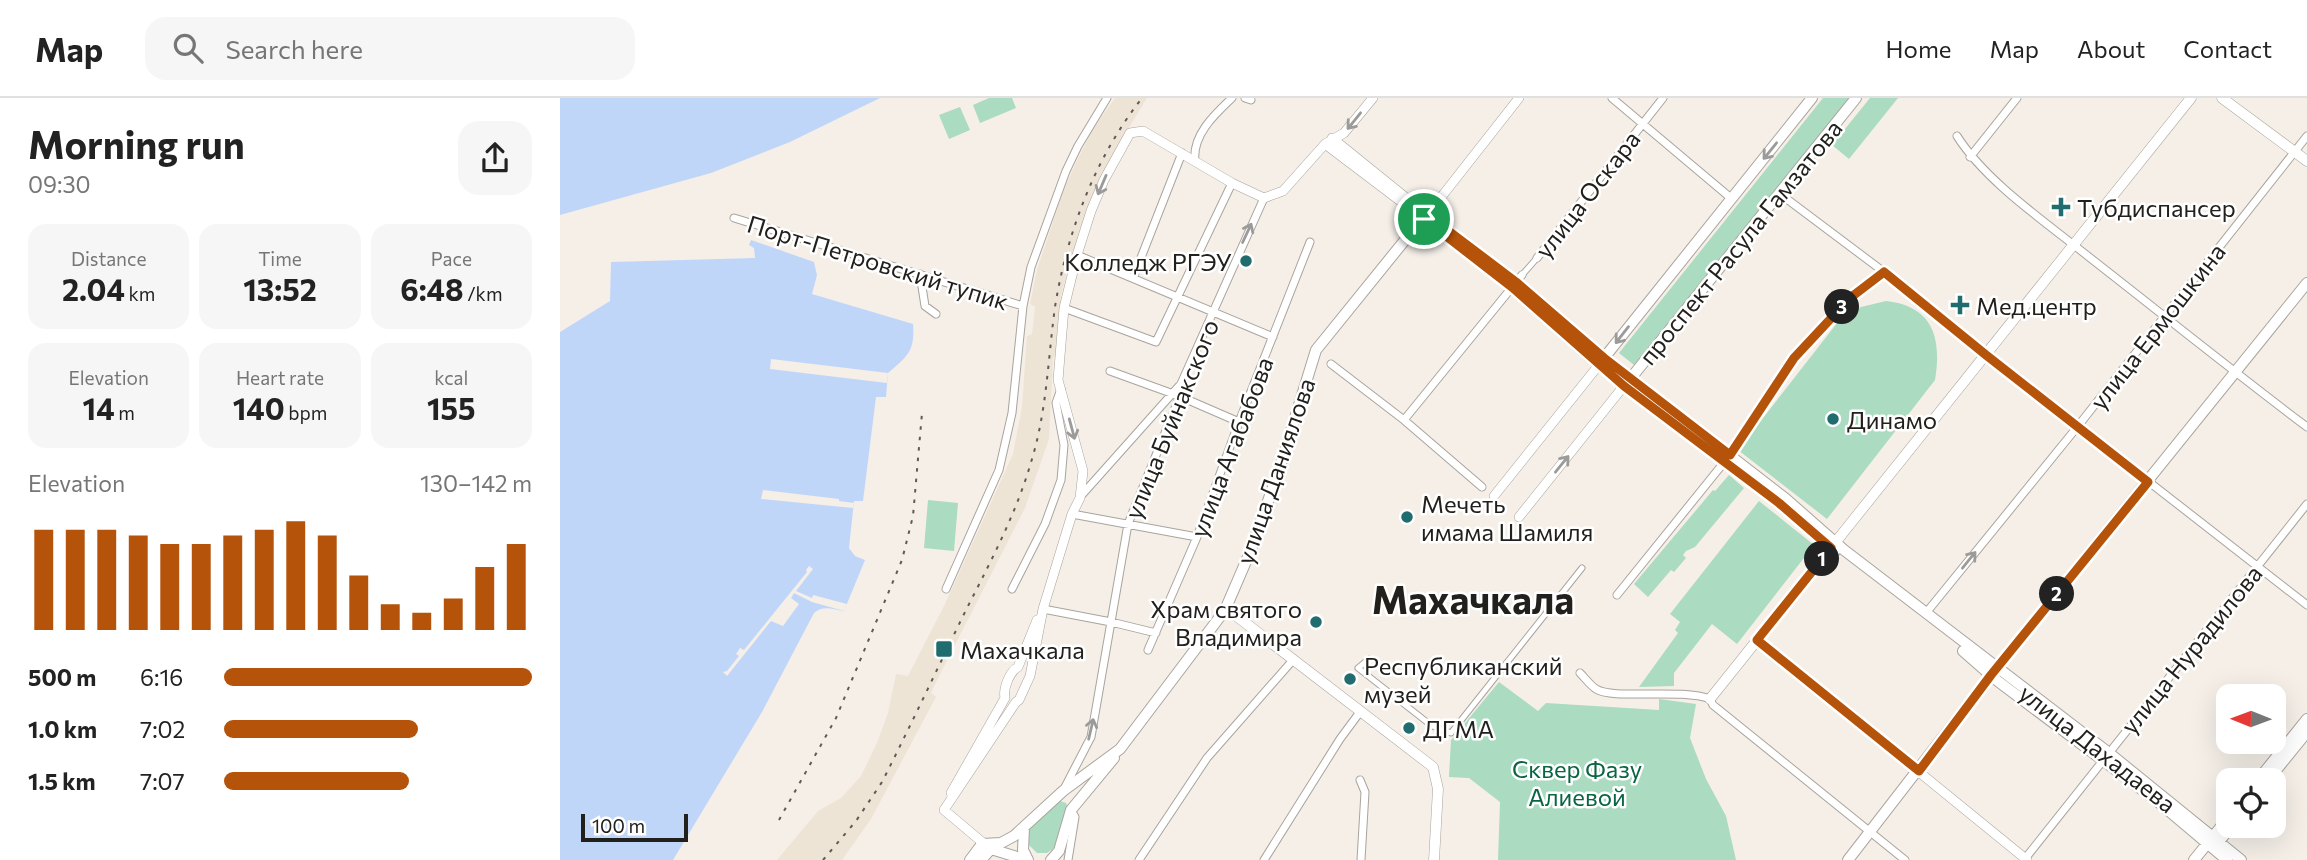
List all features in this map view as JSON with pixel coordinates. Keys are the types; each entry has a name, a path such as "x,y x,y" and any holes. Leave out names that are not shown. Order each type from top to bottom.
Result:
{"main road":[{"name":"проспект Расула Гамзатова","path":"1602,362 1812,98"},
{"name":"проспект Расула Гамзатова","path":"1627,382 1856,98"},
{"path":"1710,699 2191,98"},
{"path":"2224,98 2307,160"},
{"name":"улица Дахадаева","path":"1425,217 1517,282 1602,362 1923,617 2106,757 2157,801 2241,860"},
{"name":"улица Даниялова","path":"1051,860 1059,851 1072,810 1226,610 1260,529 1318,352 1425,217"},
{"path":"1848,860 1994,672 2307,283"},
{"name":"улица Дахадаева","path":"1833,545 1927,613 1994,672"},
{"name":"улица Даниялова","path":"987,846 1001,843 1024,828 1063,791 1120,748 1226,610"},
{"path":"1226,610 1428,765 1435,781 1433,860"},
{"path":"1359,713 1430,765 1436,773 1438,789 1433,860"},
{"path":"2268,768 2307,719"},
{"path":"2278,768 2307,732"},
{"path":"1063,791 1070,797 1072,810"},
{"path":"1024,828 1023,850 1028,860"},
{"path":"2203,860 2217,838"},
{"path":"2194,860 2219,838"},
{"name":"улица Дахадаева","path":"2214,843 2227,860"},
{"path":"987,846 1028,860"},
{"path":"970,860 987,846"},
{"path":"981,860 987,846"}],"street":[{"path":"946,589 999,470 1012,413 1023,306 1031,267 1066,171 1107,98"},
{"path":"1195,161 1194,149 1206,126 1232,98"},
{"path":"1080,498 1083,471 1058,380 1064,308 1077,254 1104,180 1127,137 1139,131 1148,133 1232,183 1264,198 1283,191 1329,141 1344,134 1373,98"},
{"name":"улица Даниялова","path":"1425,217 1518,98"},
{"path":"1612,98 1732,199"},
{"name":"улица Оскара","path":"1404,420 1663,98"},
{"path":"1970,158 2017,98"},
{"path":"1957,136 1970,158 2073,244 2307,428"},
{"name":"улица Ермошкина","path":"1927,613 2307,136"},
{"name":"улица Дахадаева","path":"1329,141 1425,217"},
{"path":"1133,278 1182,153"},
{"path":"1064,308 1156,342 1232,183"},
{"path":"1779,193 1884,272 1986,355 2307,605"},
{"name":"улица Буйнакского","path":"1063,791 1091,737 1128,524 1175,395 1264,198"},
{"name":"Порт-Петровский тупик","path":"734,218 1023,306"},
{"name":"улица Агабабова","path":"1148,650 1197,537 1310,242"},
{"path":"1077,254 1273,337"},
{"path":"1617,595 1717,468 1727,459 1794,358 1850,298 1884,272"},
{"path":"920,274 925,306 936,314"},
{"name":"проспект Расула Гамзатова","path":"1494,496 1602,362"},
{"path":"1331,363 1404,420 1482,487"},
{"path":"1110,371 1239,422"},
{"name":"проспект Расула Гамзатова","path":"1519,517 1627,382"},
{"path":"1012,589 1045,524 1061,480 1064,445 1056,402 1061,388"},
{"path":"944,810 1016,702 1020,700 1030,676 1043,610 1072,514 1080,498 1175,395"},
{"name":"улица Нурадилова","path":"2025,859 2307,504"},
{"path":"1072,514 1197,537"},
{"path":"1369,659 1358,667 1432,726 1451,733 1582,568"},
{"path":"1043,610 1156,633"},
{"path":"1016,702 1011,703 1003,692 1014,669 1018,667 1043,610"},
{"path":"1757,640 2025,859"},
{"path":"1139,860 1208,758 1293,660"},
{"path":"1018,667 1027,668 1029,671"},
{"path":"1580,673 1597,690 1608,693 1663,692 1698,695 1710,699 1713,705 1905,860"},
{"path":"944,810 1005,698"},
{"path":"1264,860 1359,713"},
{"path":"1360,780 1365,792 1361,860"},
{"path":"944,810 987,846"},
{"path":"1068,860 1075,817 1072,810"}],"shaded area":[{"path":"1115,98 1147,98 1112,156 1087,209 1069,264 1061,296 1056,355 1053,358 1049,439 1025,508 933,688 931,693 936,697 871,819 842,860 777,860 818,811 841,798 861,776 888,713 896,674 908,676 944,606 1013,454 1022,407 1027,336 1032,334 1035,307 1030,304 1037,270 1065,186 1092,130"}],"green space":[{"path":"989,98 1012,98 1016,108 980,123 973,105"},
{"path":"1823,98 1849,98 1634,365 1619,353"},
{"path":"1870,98 1898,98 1849,159 1832,145"},
{"path":"960,107 970,130 949,139 939,115"},
{"name":"Динамо","path":"1886,301 1914,310 1924,317 1931,327 1937,351 1935,380 1827,519 1738,450 1841,318 1861,307"},
{"path":"1729,475 1744,488 1695,547 1686,551 1683,555 1686,558 1674,572 1671,570 1648,597 1634,584 1713,490"},
{"path":"928,500 958,503 954,551 924,548"},
{"path":"1759,501 1814,545 1737,644 1712,624 1674,673 1674,686 1639,687 1678,633 1675,630 1680,622 1670,614"},
{"name":"Сквер Фазу Алиевой","path":"1499,682 1538,711 1546,703 1659,710 1659,699 1696,704 1690,738 1706,779 1726,816 1736,860 1498,860 1500,802 1469,778 1449,777 1451,740"},
{"path":"1060,801 1066,803 1068,808 1054,848 1047,853 1037,853 1027,843 1029,829"}],"water":[{"path":"560,98 880,98 790,142 711,173 560,215"},
{"path":"751,240 814,262 817,275 812,294 913,324 913,341 909,352 888,373 886,397 876,397 863,501 854,501 849,548 855,556 865,560 844,611 824,608 814,613 762,712 673,860 560,860 560,332 610,301 611,262 755,258 754,248 749,245"}],"pier":[{"path":"771,359 888,373 887,383 770,369"},
{"path":"763,490 854,503 853,508 761,499"},
{"path":"809,566 813,569 796,591 812,598 813,595 847,604 844,611 812,602 794,593 791,598 799,604 783,626 771,621 727,676 723,672 727,671 739,656 736,654 740,648 744,650"}],"railway":[{"path":"823,860 856,821 882,782 1011,517 1037,440 1055,307 1075,224 1110,145 1142,98"},
{"path":"779,820 836,718 902,560 913,516 922,413"}],"place":[{"name":"Тубдиспансер","path":"2061,207"},
{"name":"Колледж РГЭУ","path":"1246,261"},
{"name":"Мед.центр","path":"1960,305"},
{"name":"Динамо","path":"1833,419"},
{"name":"Мечеть имама Шамиля","path":"1407,517"},
{"name":"Храм святого Владимира","path":"1316,622"},
{"name":"Махачкала","path":"944,649"},
{"name":"Республиканский музей","path":"1350,679"},
{"name":"ДГМА","path":"1409,728"}],"district":[{"name":"Махачкала","path":"1473,598"}],"route":[{"path":"1426,214 1435,219 1516,282 1604,358 1730,455 1794,358 1850,298 1884,272 2148,482 1991,675 1919,771 1757,640 1831,548 1779,503 1624,386 1513,288 1424,219 1426,214"}]}
